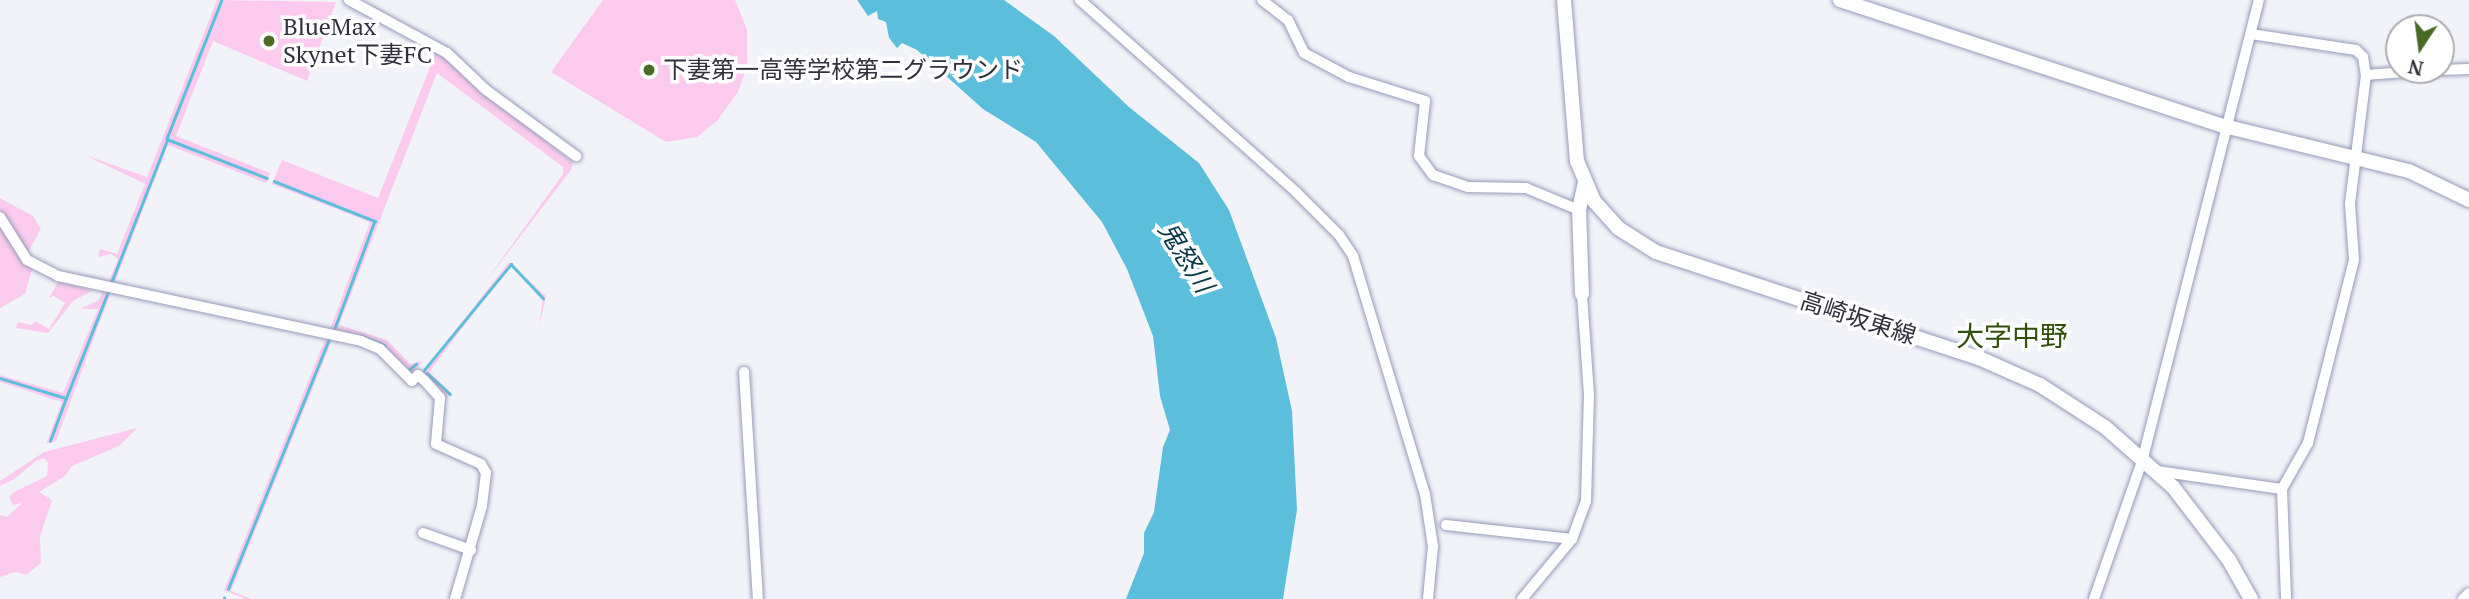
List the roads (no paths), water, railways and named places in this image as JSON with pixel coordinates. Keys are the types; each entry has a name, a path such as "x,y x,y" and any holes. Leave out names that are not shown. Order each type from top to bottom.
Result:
{"main road":[{"name":"高崎坂東線","path":"1564,0 1576,150 1584,182 1618,228 1656,252 2011,371 2074,405 2157,471 2210,533 2251,599"},
{"path":"1839,0 2224,125 2409,171 2469,200"},
{"path":"1582,294 1579,209 1584,182"}],"street":[{"path":"349,0 447,53 485,90 576,156"},
{"path":"1080,0 1296,192 1339,235 1353,256 1425,494 1433,546 1428,599"},
{"path":"1262,0 1288,20 1304,53 1349,77 1425,101 1419,156 1433,175 1468,187 1526,188 1579,209"},
{"path":"2094,599 2143,458 2224,125 2259,0"},
{"path":"2251,34 2356,50 2362,57 2366,75 2350,203 2354,260 2344,310 2308,443 2282,489 2286,599"},
{"path":"2366,75 2385,74"},
{"path":"0,216 27,260 68,280 361,341 380,349 412,382 418,375 440,398 436,444 481,464 486,473 471,550 455,599"},
{"path":"1522,599 1572,539 1580,525 1588,481 1582,294"},
{"path":"744,372 758,599"},
{"path":"2157,471 2282,489"},
{"path":"1446,525 1572,539"},
{"path":"423,533 471,550"},
{"path":"2463,599 2469,593"}],"water":[{"name":"鬼怒川","path":"857,0 1004,0 1054,36 1129,107 1199,163 1229,210 1276,338 1292,411 1297,510 1283,599 1126,599 1144,553 1144,533 1154,512 1163,447 1170,430 1160,396 1153,336 1127,269 1102,222 1036,142 983,109 917,50 902,43 897,48 889,38 886,22 878,19 877,11 868,16"}],"waterway":[{"path":"222,0 167,139 267,178"},
{"path":"111,283 167,140"},
{"path":"274,181 375,221 334,331"},
{"path":"424,370 511,264 543,298"},
{"path":"0,378 66,398 108,292"},
{"path":"361,336 384,345"},
{"path":"228,589 329,339"},
{"path":"408,370 416,364"},
{"path":"427,373 450,394"},
{"path":"50,441 66,398"}],"place":[{"name":"BlueMax Skynet下妻FC","path":"269,41"},
{"name":"下妻第一高等学校第二グラウンド","path":"649,70"}],"district":[{"name":"大字中野","path":"2012,336"}]}
